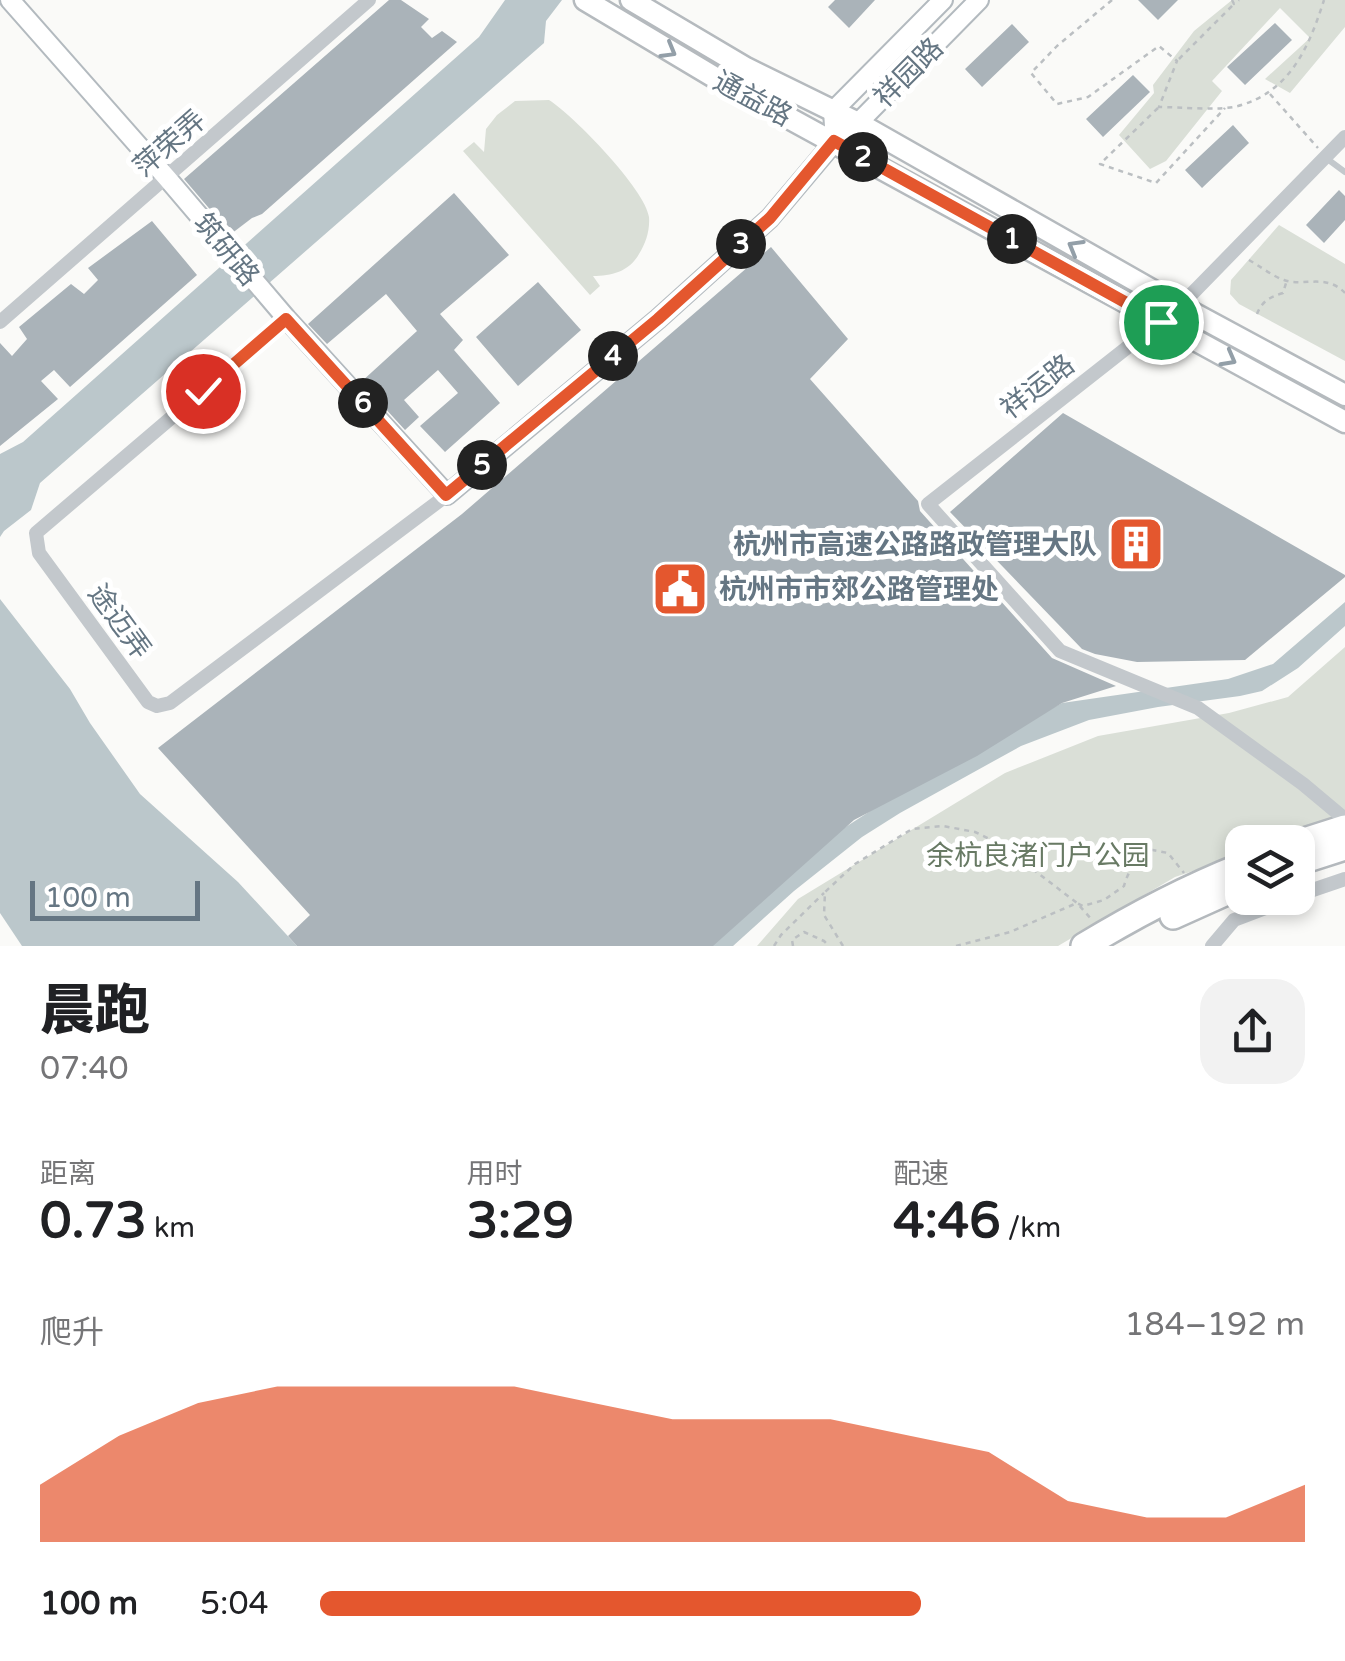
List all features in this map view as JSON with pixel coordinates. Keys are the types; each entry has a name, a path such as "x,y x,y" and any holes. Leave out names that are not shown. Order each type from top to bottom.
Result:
{"highway":[{"path":"1315,838 1345,828"},
{"path":"1315,857 1345,847"},
{"path":"1099,940 1126,920 1225,873"},
{"path":"1099,940 1225,892"}],"main road":[{"name":"通益路","path":"585,0 719,80 1345,422"},
{"name":"通益路","path":"631,0 746,68 858,124 1345,395"}],"street":[{"name":"筑研路","path":"10,0 286,319 446,495"},
{"name":"萍荣弄","path":"0,322 369,0"},
{"name":"祥园路","path":"834,141 833,111 943,0"},
{"name":"祥园路","path":"446,495 658,319 770,218 834,141 858,124 979,0"},
{"name":"祥运路","path":"1345,136 1180,306 928,504 1060,651 1198,708 1304,784 1345,819"},
{"name":"途迈弄","path":"286,319 36,534 39,552 148,702 156,706 170,703 446,495"},
{"path":"1315,889 1345,879"},
{"path":"1212,946 1234,920 1247,915"}],"lane":[{"path":"1325,157 1345,172"}],"path":[{"path":"1226,107 1156,183 1100,164 1159,107 1177,61 1239,0"},
{"path":"1159,107 1236,107 1269,94 1301,60 1324,0"},
{"path":"1109,1 1031,73 1057,104 1088,97 1159,46 1177,61"},
{"path":"1269,94 1325,157"},
{"path":"1249,260 1286,281 1311,280 1338,286 1345,294"},
{"path":"1257,314 1260,305 1282,293 1286,281"},
{"path":"774,946 856,864 912,830 943,826 975,832 1000,844 1083,906 1104,900 1124,886 1127,874 1148,848 1168,853 1188,878"},
{"path":"825,892 824,915 843,946"},
{"path":"1077,903 1099,940"},
{"path":"956,946 1010,932 1077,903"},
{"path":"793,946 792,940 804,932 829,946"}],"green space":[{"path":"1232,0 1345,0 1345,27 1290,93 1265,79 1310,38 1280,8 1212,81 1222,91 1166,161 1150,169 1119,135 1154,93 1153,85 1194,31"},
{"path":"549,100 590,136 622,172 649,217 646,241 635,260 619,272 593,276 600,286 590,295 463,151 474,142 484,152 486,129 515,101"},
{"path":"1279,225 1345,264 1345,361 1239,304 1230,294 1231,280"},
{"name":"余杭良渚门户公园","path":"1345,647 1345,818 1315,828 1315,825 1225,825 1225,863 1200,875 1196,870 1175,877 1058,946 757,946 798,899 1005,773 1098,736 1229,713 1288,697"}],"shaded area":[{"path":"505,0 562,0 546,21 544,43 40,483 31,510 0,537 0,454 23,442 479,37"},
{"path":"0,599 70,689 140,794 238,882 297,946 22,946 0,913"},
{"path":"1345,602 1345,626 1298,668 1262,691 1089,720 1021,746 862,837 733,946 703,946 818,845 921,778 1062,703 1228,679 1273,664"}],"building":[{"path":"389,0 401,0 429,19 421,27 432,38 442,31 457,42 262,214 231,234 184,179"},
{"path":"835,0 875,0 849,28 828,7"},
{"path":"1138,0 1178,0 1158,20"},
{"path":"1275,23 1292,40 1245,85 1227,67"},
{"path":"1012,24 1029,42 982,87 965,69"},
{"path":"1133,75 1150,92 1103,137 1086,119"},
{"path":"1233,125 1249,143 1202,188 1185,170"},
{"path":"1339,190 1345,196 1345,220 1324,243 1306,225"},
{"path":"454,193 509,255 440,314 463,340 454,350 500,403 445,452 420,426 458,393 438,370 404,400 419,417 405,430 361,382 417,331 386,294 327,344 308,324"},
{"path":"152,221 197,275 70,387 54,370 41,381 58,399 0,446 0,343 12,356 27,339 19,327 71,284 84,294 98,280 88,268"},
{"name":"杭州市市郊公路管理处","path":"771,247 848,339 810,379 918,501 920,511 1052,658 1116,686 1062,703 977,756 854,820 713,946 297,946 288,936 310,915 158,748 462,514"},
{"path":"538,282 581,330 518,386 476,337"},
{"name":"杭州市高速公路路政管理大队","path":"1063,413 1345,577 1245,660 1137,662 1082,649 950,512"}],"place":[{"name":"杭州市高速公路路政管理大队","path":"1136,544"},
{"name":"杭州市市郊公路管理处","path":"680,589"}],"route":[{"path":"203,391 286,319 446,495 658,319 770,218 834,141 1161,322"}]}
